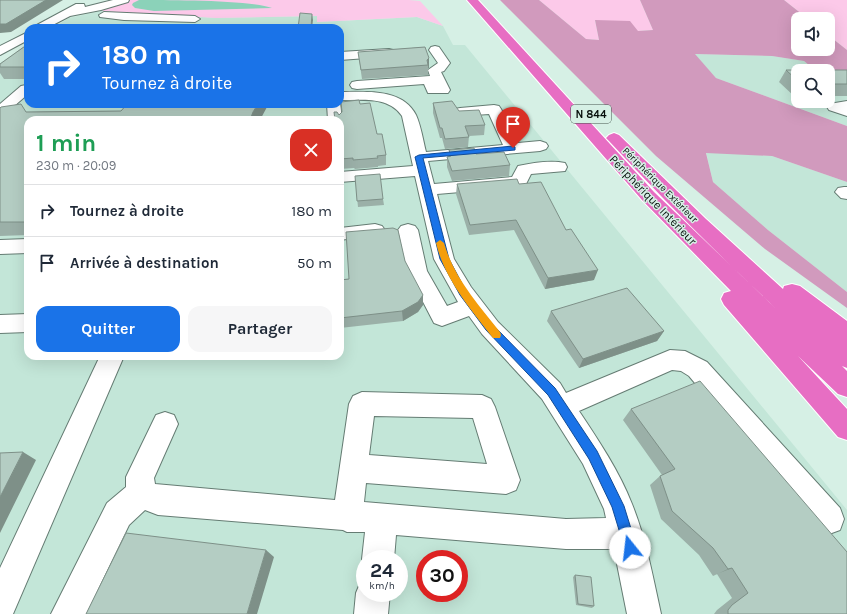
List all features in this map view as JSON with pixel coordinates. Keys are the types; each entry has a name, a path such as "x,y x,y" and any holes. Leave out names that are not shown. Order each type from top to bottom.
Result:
{"highway":[{"name":"Périphérique Intérieur","path":"472,0 604,149 706,256 847,386"},
{"name":"Périphérique Extérieur","path":"485,0 604,128 675,200 773,293 847,358"},
{"path":"675,200 697,209 803,301 847,334"},
{"path":"706,256 706,272 847,428"}],"street":[{"path":"46,24 83,4 87,0"},
{"path":"66,13 101,7 124,0"},
{"path":"104,15 123,16 124,18 195,20"},
{"path":"0,51 24,37"},
{"path":"13,43 24,43"},
{"path":"13,43 24,45"},
{"path":"348,90 390,100 396,92 429,80 433,90 443,90 434,70 440,68 444,63 431,50 449,49"},
{"path":"344,56 403,52"},
{"path":"3,88 24,89"},
{"path":"0,111 24,91"},
{"path":"396,92 408,116 444,259 463,293 490,328 551,391 593,455 618,506 634,563 644,614"},
{"path":"847,105 834,107 847,112"},
{"path":"460,112 494,109 513,148"},
{"path":"423,172 513,148 540,146"},
{"path":"344,177 423,172 519,182 524,170 558,167"},
{"path":"344,234 402,228 408,230 436,226"},
{"path":"408,230 417,270 442,317 473,306"},
{"path":"0,246 24,246"},
{"path":"0,324 24,323"},
{"path":"0,605 110,360"},
{"path":"561,407 670,360 685,361 698,369 829,519"},
{"path":"347,517 353,468 362,404 482,408 506,480 353,468"},
{"path":"141,494 140,477 165,424"},
{"path":"141,494 158,500 382,520 566,534 626,533"},
{"path":"68,614 118,514 141,494"},
{"path":"379,550 382,520"},
{"path":"371,614 373,602"}],"shaded area":[{"path":"129,0 409,0 420,1 443,26 417,17 317,22 317,16 216,18 101,11"},
{"path":"139,0 188,0 246,3 272,8 154,11 135,8 132,5 133,3"},
{"path":"500,0 539,0 586,39 599,40 595,20 630,21 638,31 653,30 640,0 784,0 799,12 791,12 791,56 835,56 835,41 847,50 847,72 835,72 835,64 808,64 804,61 772,56 695,54 716,78 791,105 791,108 798,108 847,126 847,182 772,156 706,153 713,182 768,230 847,292 847,308 765,249 656,156"},
{"path":"539,0 640,0 653,30 638,31 595,20 599,40 586,39"},
{"path":"784,0 847,0 847,50 835,41 835,12 799,12"},
{"path":"101,11 216,18 317,16 318,22 417,17 443,26 453,45 465,45 847,510 847,614 0,614 0,63 24,47 24,108 344,108 344,24 59,24 69,18"},
{"path":"694,54 772,56 804,61 808,64 791,64 791,105 716,78"},
{"path":"835,72 847,72 847,126 798,108 835,108"},
{"path":"706,152 772,156 847,182 847,292 768,230 713,182"}],"building":[{"path":"0,0 46,0 6,24 0,24"},
{"path":"300,13 312,14 311,24 299,24"},
{"path":"24,47 24,67 0,67 0,64"},
{"path":"425,47 429,58 427,60 428,65 361,70 358,52"},
{"path":"786,70 791,70 791,75"},
{"path":"835,70 847,70 847,84 835,84"},
{"path":"359,100 360,104 370,103 377,134 382,134 386,155 377,156 378,158 353,160 353,158 344,159 344,116 334,116 334,112 337,112 339,115 342,112 342,108 344,108 344,102"},
{"path":"452,101 459,111 479,110 485,125 465,126 469,137 445,139 442,128 440,128 433,103"},
{"path":"21,104 26,112 121,111 124,108 256,108 252,116 24,116 24,222 0,222 1,107"},
{"path":"474,148 476,154 504,152 510,165 452,171 447,157 451,156 449,150"},
{"path":"380,174 383,199 357,201 355,176"},
{"path":"517,179 519,184 541,182 566,230 571,229 598,270 548,278 516,220 470,225 457,184"},
{"path":"393,228 398,230 405,261 423,295 418,302 402,311 344,318 344,280 349,279 346,232"},
{"path":"627,288 664,331 583,359 551,311"},
{"path":"700,381 847,552 847,614 728,614 728,610 732,605 748,593 732,568 728,569 713,548 672,511 660,476 675,469 631,409"},
{"path":"23,452 0,497 0,453"},
{"path":"126,533 266,550 247,614 86,614"},
{"path":"575,575 591,577 594,606 578,604"}],"slow traffic":[{"path":"440,243 444,259 463,293 497,335"}],"route":[{"path":"513,148 419,157 444,259 463,293 490,328 551,391 593,455 618,506 630,548"}]}
